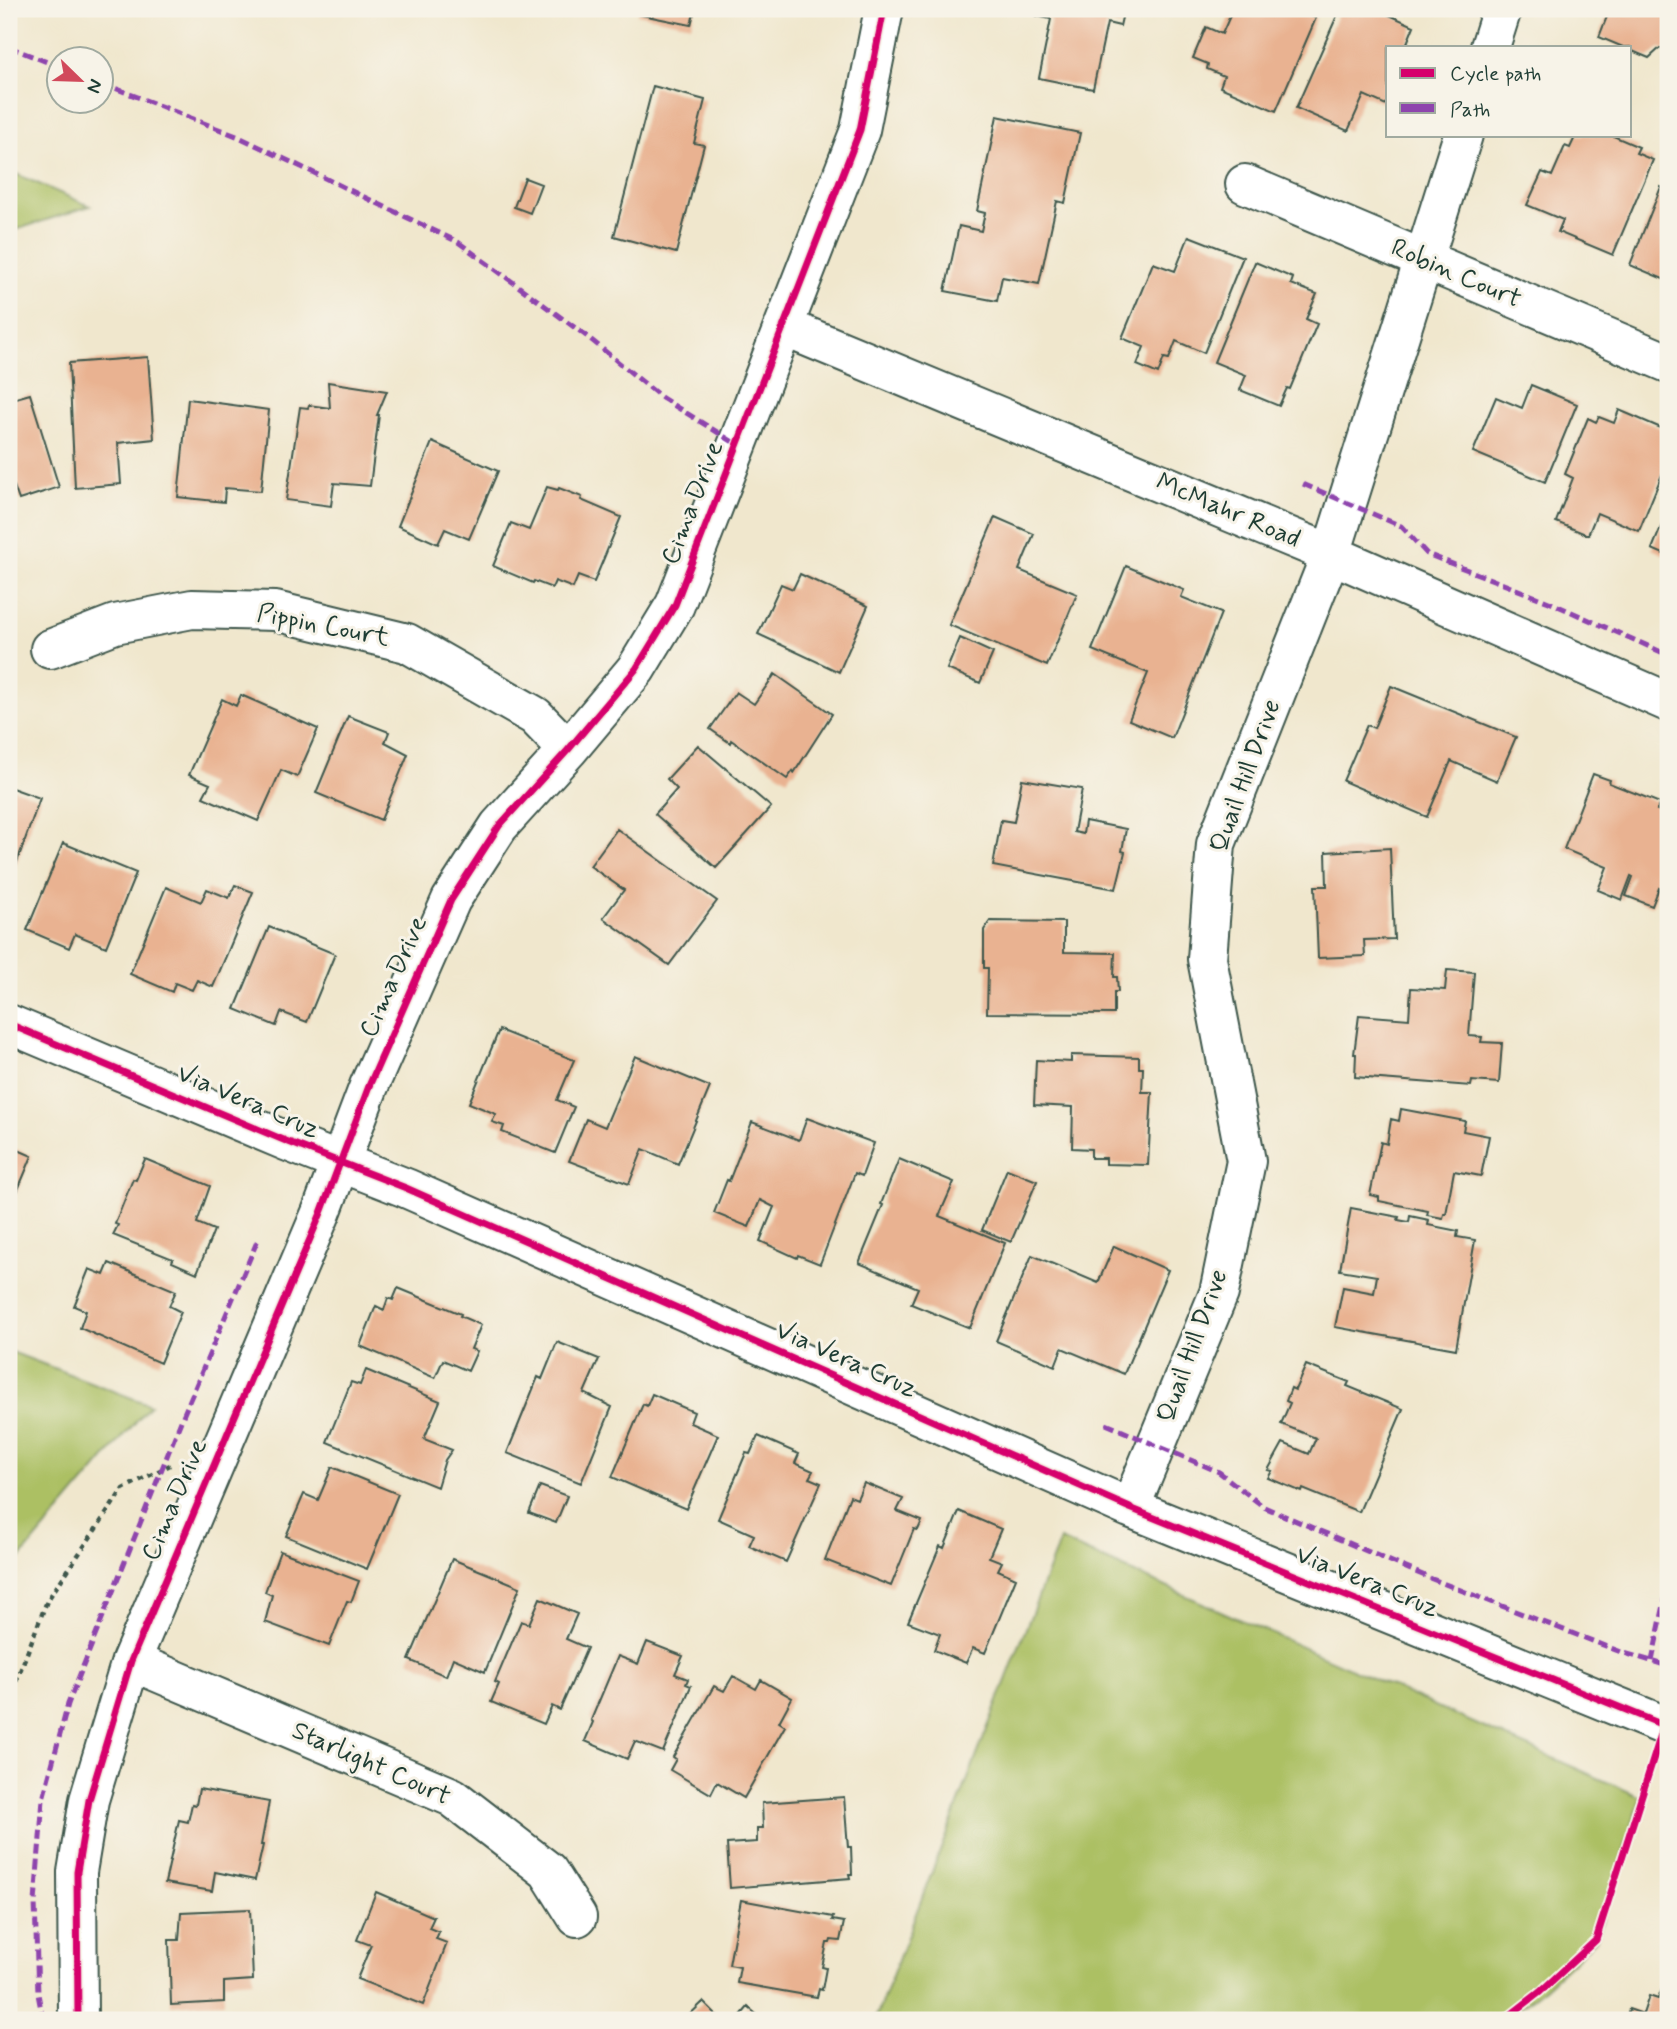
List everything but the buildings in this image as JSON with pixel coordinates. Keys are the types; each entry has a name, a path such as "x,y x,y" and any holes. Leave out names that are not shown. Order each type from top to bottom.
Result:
{"street":[{"name":"Cima Drive","path":"78,2020 79,1860 89,1800 131,1661 321,1213 369,1086 451,900 499,826 636,669 675,605 860,130 884,9"},
{"path":"1490,46 1502,9"},
{"name":"Quail Hill Drive","path":"1130,1508 1219,1293 1246,1161 1207,959 1216,844 1331,554 1463,136"},
{"name":"Robin Court","path":"1245,184 1668,363"},
{"name":"McMahr Road","path":"785,327 1331,554 1668,702"},
{"name":"Pippin Court","path":"50,649 115,624 192,609 275,611 407,643 534,716 568,750"},
{"name":"Via Vera Cruz","path":"9,1024 406,1188 1130,1508 1668,1727"},
{"name":"Starlight Court","path":"131,1661 452,1797 548,1871 578,1917"}],"path":[{"path":"9,1700 47,1601 123,1489 224,1438"}],"green space":[{"path":"9,171 90,206 9,232"},
{"path":"9,1351 150,1405 10,1570 9,1577"},
{"path":"1060,1540 1641,1797 1596,1940 1540,1992 1504,2020 875,2020"}],"marked path":[{"path":"9,47 46,62"},
{"path":"116,89 239,137 458,242 589,338 662,398 738,445"},
{"path":"1303,484 1401,526 1427,554 1549,602 1668,655"},
{"path":"43,2020 38,1994 35,1902 43,1799 68,1704 183,1416 259,1237"},
{"path":"1106,1424 1219,1472 1264,1507 1432,1579 1621,1652 1668,1666"},
{"path":"1652,1661 1668,1586"}],"cycle path":[{"path":"78,2020 77,1872 89,1800 131,1661 321,1213 369,1086 451,900 499,826 636,669 675,605 860,130 884,9"},
{"path":"9,1024 286,1141 406,1188 1130,1508 1668,1727"},
{"path":"1504,2020 1540,1992 1596,1940 1664,1725 1668,1701"}]}
